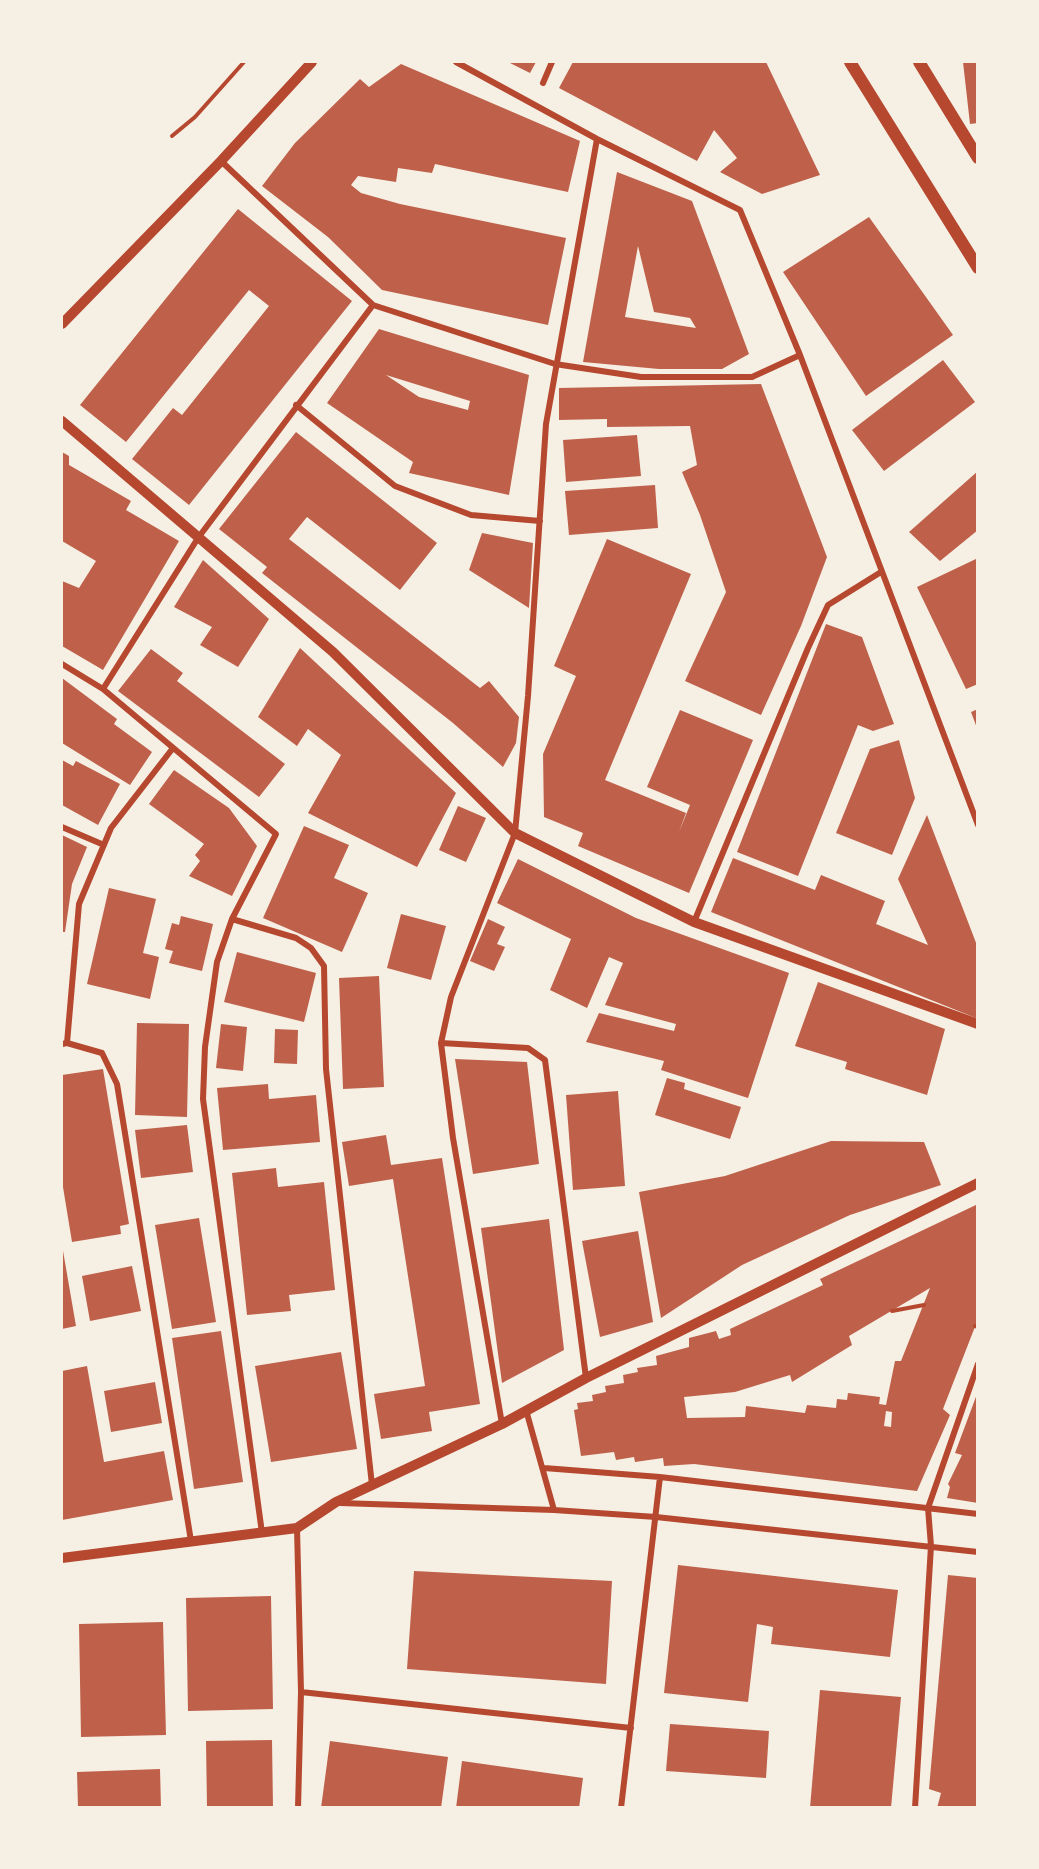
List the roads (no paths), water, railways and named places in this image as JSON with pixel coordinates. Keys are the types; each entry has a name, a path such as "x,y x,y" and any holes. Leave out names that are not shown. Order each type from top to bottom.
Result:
{"main road":[{"path":"850,62 978,268"},
{"path":"919,62 978,158"}],"street":[{"path":"62,324 221,161 312,62"},
{"path":"456,62 597,140 740,210 800,355 978,825"},
{"path":"543,83 552,62"},
{"path":"502,1424 453,1138 441,1043 451,996 515,833 528,696 546,424 597,140"},
{"path":"221,161 373,305 555,364 641,377 752,377 800,355"},
{"path":"103,690 198,538 373,305"},
{"path":"296,405 394,486 471,515 540,521"},
{"path":"62,421 333,652 515,833 694,922 978,1024"},
{"path":"694,922 828,605 881,572"},
{"path":"62,664 103,690 276,834 232,919 217,962 205,1047 203,1099 262,1533"},
{"path":"173,748 111,828 79,904 64,1044 102,1053 117,1084 191,1541"},
{"path":"62,827 104,845"},
{"path":"232,919 296,939 311,948 324,966 326,1070 372,1485"},
{"path":"441,1043 528,1048 545,1060 586,1378"},
{"path":"62,1558 297,1528 336,1503 502,1424 586,1378 978,1183"},
{"path":"915,1808 931,1546 928,1508 978,1364"},
{"path":"526,1410 554,1510"},
{"path":"544,1468 660,1477 978,1514"},
{"path":"621,1808 660,1477"},
{"path":"336,1503 554,1510 656,1517 978,1552"},
{"path":"297,1528 301,1692 298,1808"},
{"path":"301,1692 631,1728"}]}
